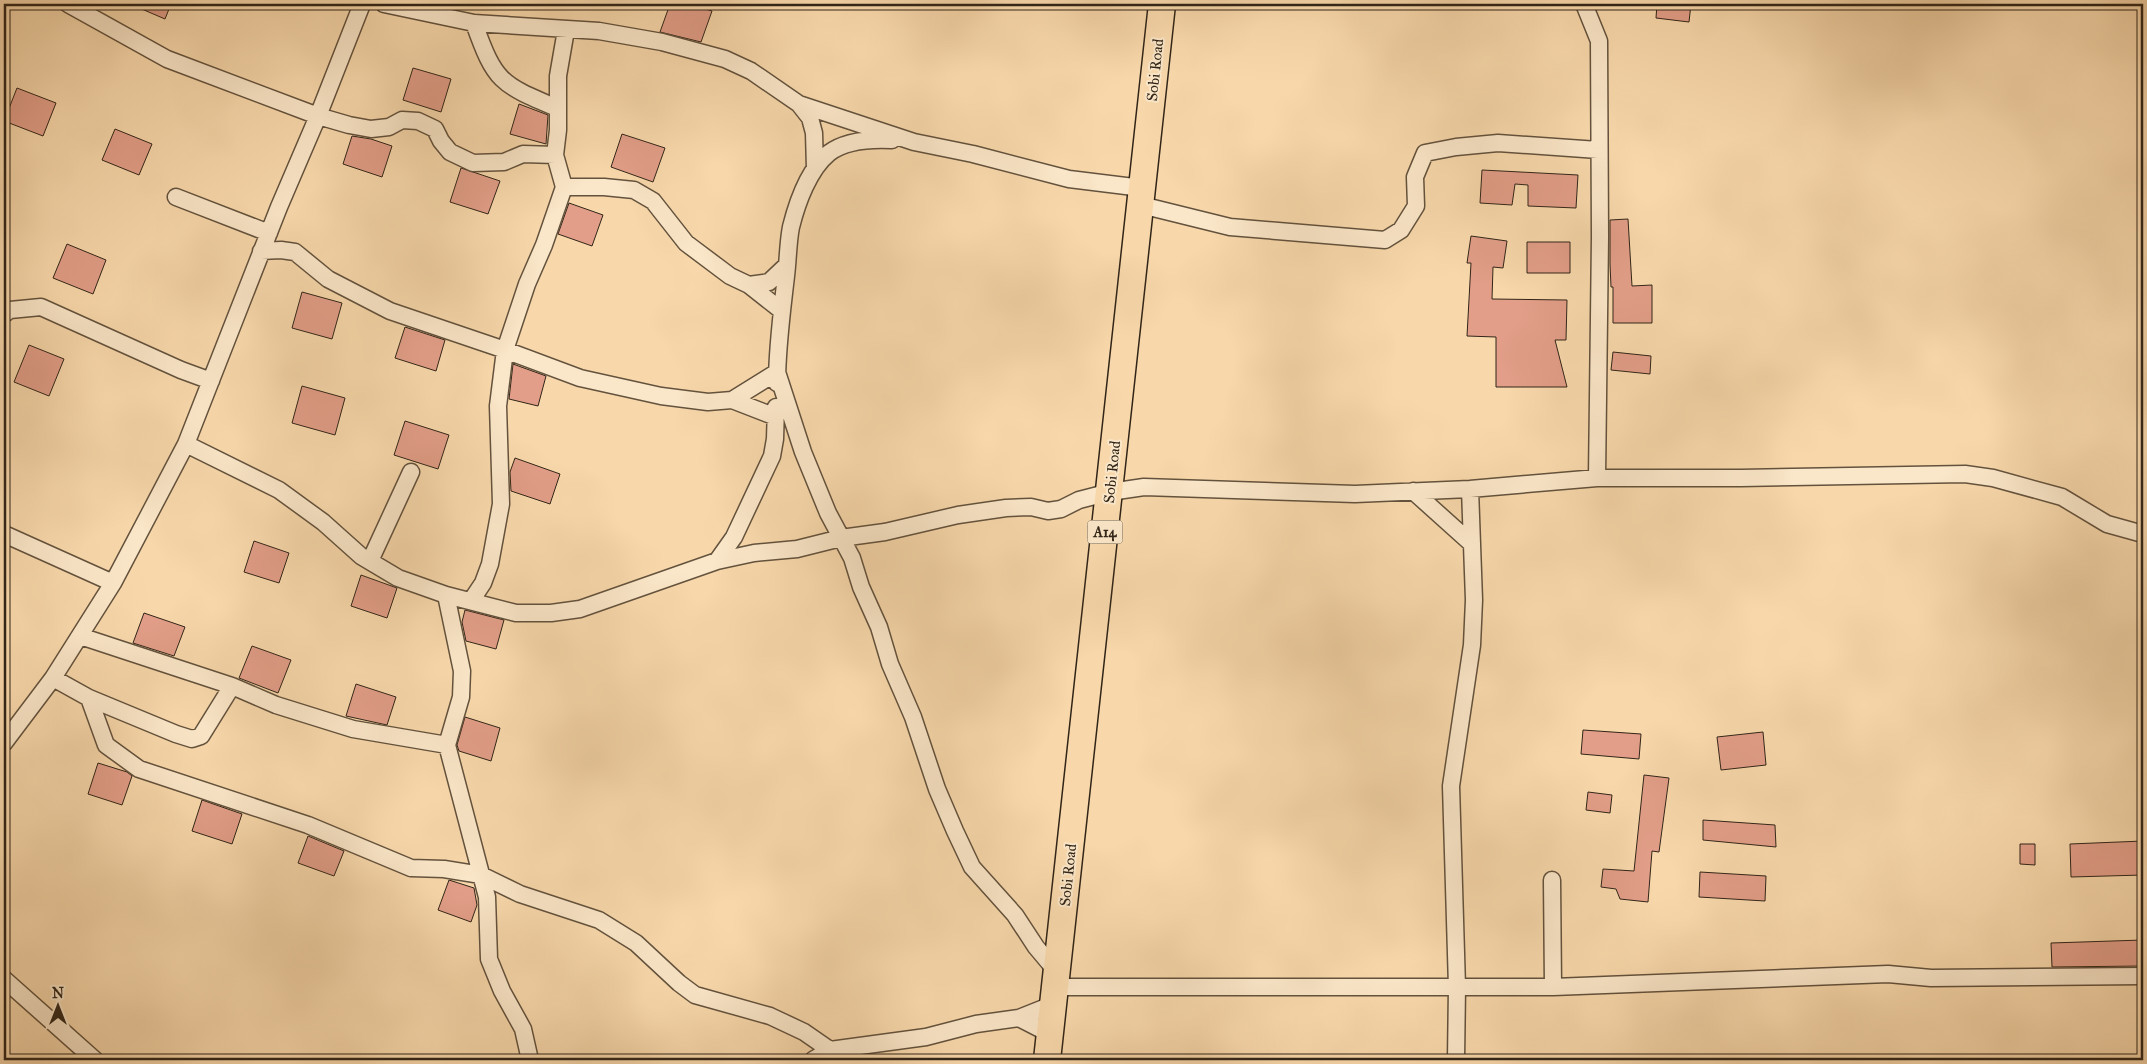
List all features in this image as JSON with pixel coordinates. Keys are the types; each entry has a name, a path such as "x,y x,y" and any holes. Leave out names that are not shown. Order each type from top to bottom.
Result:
{"highway":[{"name":"Sobi Road","path":"1047,1060 1162,4"}],"street":[{"path":"68,4 167,59 349,126 371,129 389,127 402,120 418,121 435,129 441,141 450,152 473,163 504,162 523,154 555,155"},
{"path":"4,743 53,678 113,582 186,444 268,233 318,116 362,4"},
{"path":"384,4 474,23 599,31 653,41 725,59 751,71 799,104 914,142 973,154 1141,196 1230,227 1384,240 1401,230 1416,206 1415,177 1425,153 1456,147 1498,143 1598,150"},
{"path":"1584,4 1599,41 1598,150 1600,237 1597,478"},
{"path":"474,23 487,59 500,79 516,91 557,108"},
{"path":"471,601 483,583 490,564 501,504 498,406 505,350 527,284 544,245 564,186 555,155 558,130 558,76 566,30"},
{"path":"799,104 810,118 814,133 815,169"},
{"path":"717,562 734,537 772,456 782,311 791,228 802,196 815,169 829,153 844,145 861,140 914,142"},
{"path":"564,186 604,186 634,190 653,201 686,243 730,276 748,285 782,311"},
{"path":"176,197 268,233"},
{"path":"262,252 280,250 295,252 328,279 390,311 580,378 661,396 708,402 732,400 776,417"},
{"path":"748,285 769,282 787,265"},
{"path":"4,314 10,310 41,307 172,366 211,381"},
{"path":"732,400 777,372"},
{"path":"777,372 803,452 828,513 852,558 861,587 879,627 890,664 913,717 937,789 972,867 1015,915 1036,947 1056,988"},
{"path":"186,444 279,490 323,522 370,561 398,578 446,595 516,613 551,613 580,609 717,562 754,553 797,549 841,538 885,532 1006,508 1031,507 1048,511 1062,509 1079,500 1110,492 1144,487 1355,494 1470,489 1597,478 1741,478 1965,474 1993,478 2062,497 2107,524 2143,534"},
{"path":"370,561 410,472"},
{"path":"1456,1060 1457,987 1451,786 1472,645 1474,600 1470,489"},
{"path":"1413,491 1472,544"},
{"path":"4,534 113,582"},
{"path":"446,595 462,671 461,697 447,745 487,897 489,959 502,991 523,1030 530,1060"},
{"path":"80,636 232,686 276,705 353,728 447,745"},
{"path":"53,678 89,698 192,739 201,736 232,686"},
{"path":"89,698 106,746 139,769 308,825 411,868 444,869 481,875 520,894 600,920 636,943 679,983 695,995 770,1016 804,1032 830,1050"},
{"path":"1552,880 1553,987"},
{"path":"813,1060 830,1050 926,1037 976,1024 1019,1018 1056,988 1553,987 1888,974 1931,978 2143,976"},
{"path":"4,980 95,1060"},
{"path":"1019,1018 1050,1034"}],"building":[{"path":"130,4 171,4 165,19"},
{"path":"670,4 689,4 712,11 701,42 660,32"},
{"path":"1657,4 1691,4 1689,22 1656,18"},
{"path":"413,68 451,79 441,112 403,100"},
{"path":"17,88 56,103 43,136 4,121"},
{"path":"519,104 548,115 546,144 510,134"},
{"path":"115,129 152,144 139,175 102,160"},
{"path":"622,134 665,148 653,182 611,167"},
{"path":"352,136 371,139 392,146 382,177 343,164"},
{"path":"461,168 500,181 488,214 450,202"},
{"path":"1482,170 1578,175 1576,208 1528,206 1528,185 1515,184 1512,205 1480,203"},
{"path":"569,203 603,215 592,246 558,234"},
{"path":"1628,219 1632,286 1652,285 1652,323 1613,323 1610,220"},
{"path":"1471,236 1507,241 1503,268 1493,267 1492,299 1567,300 1566,340 1555,340 1567,387 1496,387 1496,337 1467,336 1471,263 1467,263"},
{"path":"1527,242 1570,242 1570,273 1527,273"},
{"path":"67,244 106,260 93,294 53,278"},
{"path":"302,292 342,303 332,339 292,328"},
{"path":"405,327 445,340 436,371 395,358"},
{"path":"29,345 64,359 49,396 14,382"},
{"path":"1613,352 1651,356 1650,374 1611,370"},
{"path":"513,364 546,376 538,406 509,399"},
{"path":"302,386 345,398 335,435 292,423"},
{"path":"405,421 449,435 438,469 394,455"},
{"path":"515,458 560,474 550,504 511,491 510,472"},
{"path":"254,541 289,553 279,583 244,572"},
{"path":"361,575 397,588 387,618 351,606"},
{"path":"465,610 504,620 496,649 466,641 462,622"},
{"path":"144,613 185,627 174,656 133,643"},
{"path":"252,646 291,660 278,693 239,678"},
{"path":"356,684 396,697 387,725 346,716"},
{"path":"465,717 500,728 491,761 459,751 457,745"},
{"path":"1583,730 1641,734 1639,759 1581,754"},
{"path":"1763,732 1766,765 1721,770 1717,737"},
{"path":"98,763 127,772 132,776 122,805 88,794"},
{"path":"1644,775 1669,778 1659,852 1652,851 1648,902 1620,899 1616,889 1601,887 1603,869 1634,871"},
{"path":"1588,792 1612,795 1610,813 1586,810"},
{"path":"202,800 242,814 232,844 192,831"},
{"path":"1703,820 1775,825 1776,847 1703,840"},
{"path":"308,836 344,851 334,876 298,863"},
{"path":"2143,841 2143,875 2071,877 2070,844"},
{"path":"2020,844 2035,844 2035,865 2020,864"},
{"path":"1700,872 1766,876 1765,901 1699,897"},
{"path":"449,880 474,888 477,905 471,922 438,910"},
{"path":"2143,940 2143,966 2052,967 2051,943"}]}
